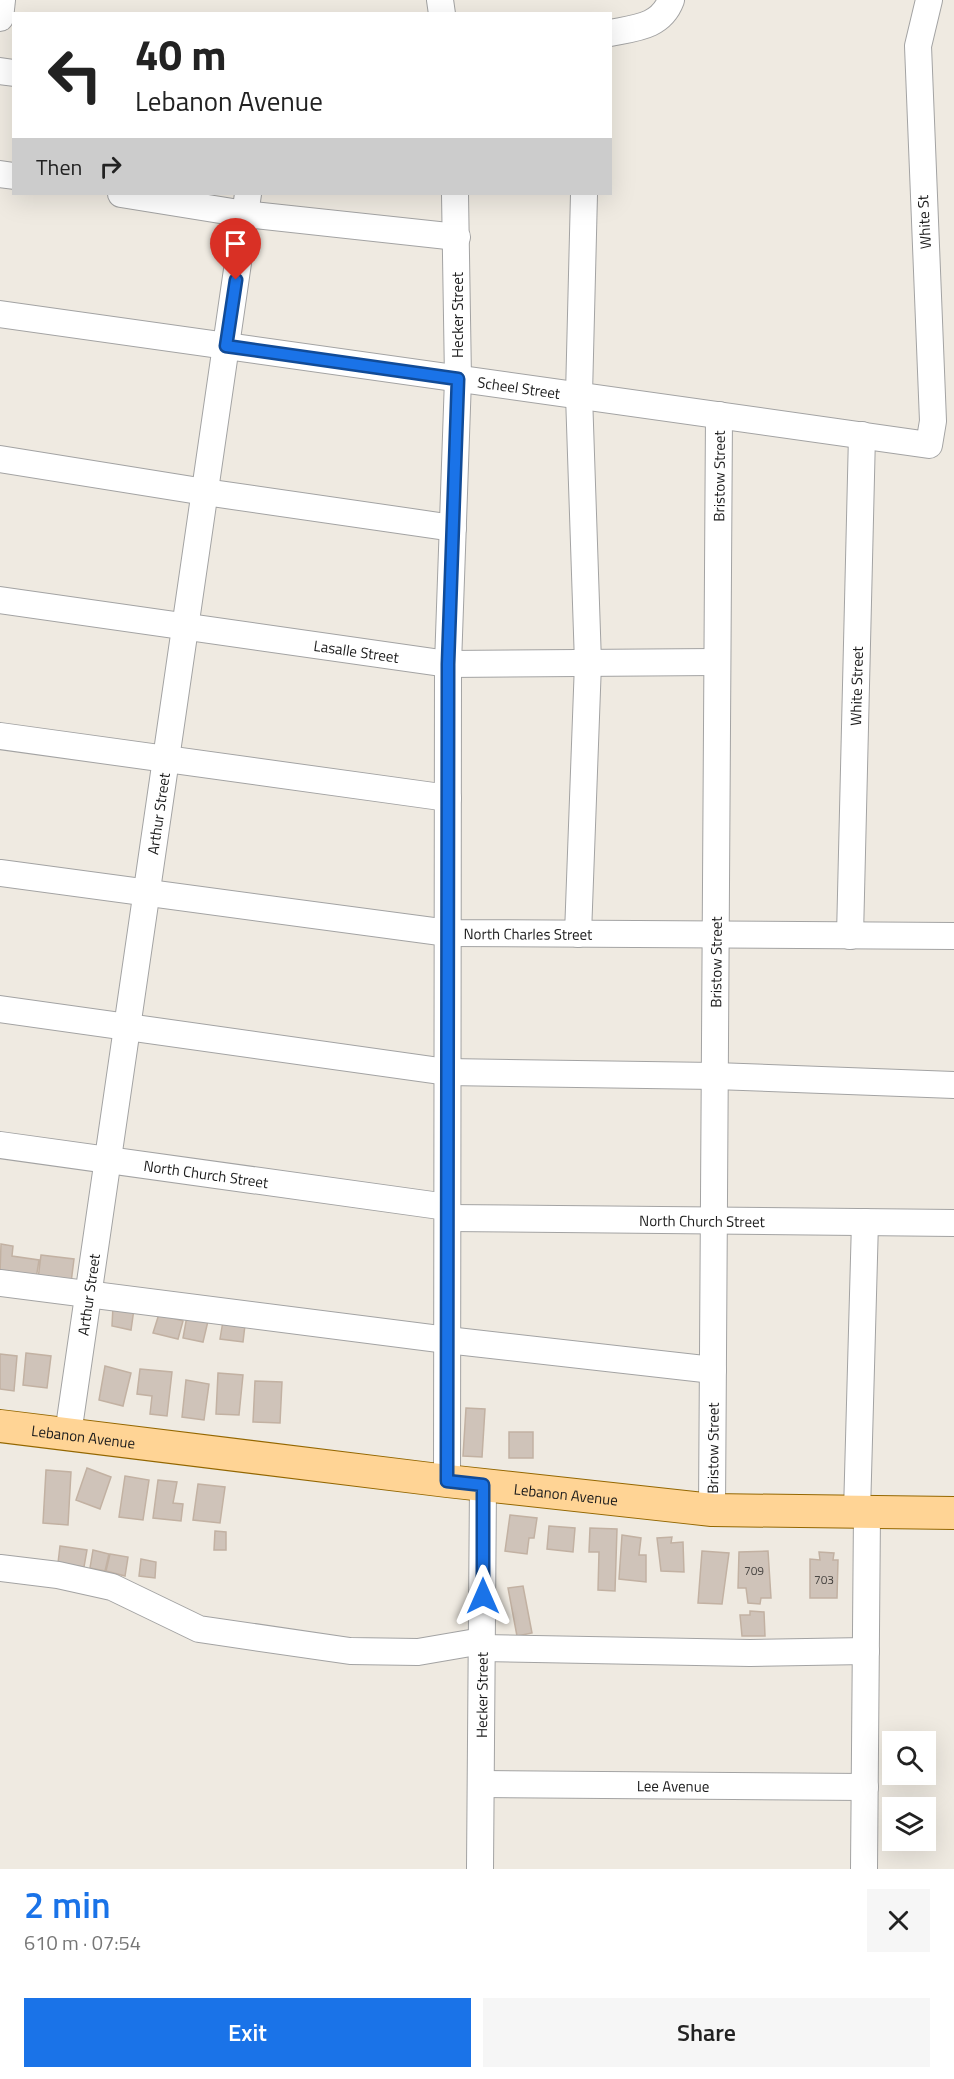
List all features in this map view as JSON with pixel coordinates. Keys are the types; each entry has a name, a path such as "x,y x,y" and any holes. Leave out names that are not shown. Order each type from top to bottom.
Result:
{"main road":[{"name":"Lebanon Avenue","path":"0,1426 447,1481 712,1510 954,1513"}],"street":[{"path":"0,18 2,0"},
{"path":"612,33 646,27 667,9 671,0"},
{"name":"White St","path":"929,0 918,46 933,421 929,445"},
{"path":"134,195 246,204 457,237"},
{"name":"Hecker Street","path":"447,1481 448,664 458,379 455,195"},
{"path":"578,934 588,663 579,395 584,195"},
{"name":"Arthur Street","path":"68,1434 246,204"},
{"name":"Scheel Street","path":"0,314 929,445"},
{"name":"Bristow Street","path":"712,1510 719,415"},
{"name":"White Street","path":"850,936 862,435"},
{"path":"0,459 453,528"},
{"name":"Lasalle Street","path":"0,600 448,664 716,662"},
{"path":"0,736 448,798"},
{"name":"North Charles Street","path":"0,873 448,933 954,936"},
{"path":"0,1010 447,1072 715,1077 954,1085"},
{"name":"North Church Street","path":"0,1145 448,1213 714,1222 954,1223"},
{"path":"864,1869 866,1651 862,1512 865,1222"},
{"path":"0,1283 447,1340 713,1370"},
{"name":"Hecker Street","path":"480,1869 483,1485"},
{"path":"0,1568 58,1575 112,1587 199,1629 350,1651 417,1652 482,1645 750,1653 866,1651"},
{"name":"Lee Avenue","path":"481,1784 865,1787"}],"building":[{"path":"1,1244 13,1246 12,1256 39,1260 36,1279 0,1274"},
{"path":"41,1255 74,1259 71,1283 38,1279"},
{"path":"113,1306 134,1309 131,1330 112,1326"},
{"path":"159,1314 183,1321 178,1339 153,1333"},
{"path":"187,1316 208,1321 203,1342 183,1338"},
{"path":"223,1321 245,1325 243,1342 220,1339"},
{"path":"26,1353 51,1356 47,1388 23,1385"},
{"path":"0,1354 17,1356 14,1391 0,1389"},
{"path":"105,1366 131,1373 123,1406 99,1400"},
{"path":"140,1369 172,1372 167,1416 150,1414 152,1396 137,1394"},
{"path":"218,1373 243,1375 239,1415 216,1414"},
{"path":"186,1380 209,1384 204,1420 182,1417"},
{"path":"255,1381 282,1382 280,1423 253,1422"},
{"path":"466,1408 485,1409 482,1457 463,1456"},
{"path":"509,1432 533,1432 533,1458 509,1458"},
{"path":"87,1468 111,1477 100,1509 76,1500"},
{"path":"46,1470 71,1472 68,1525 43,1523"},
{"path":"125,1476 149,1480 143,1520 119,1517"},
{"path":"158,1480 177,1482 173,1503 183,1504 181,1521 153,1518"},
{"path":"198,1484 225,1487 220,1523 193,1520"},
{"path":"510,1515 537,1518 534,1538 529,1538 527,1554 505,1551"},
{"path":"549,1526 575,1528 573,1552 547,1549"},
{"path":"590,1528 617,1529 615,1591 598,1590 599,1552 589,1552"},
{"path":"215,1531 226,1532 226,1550 214,1550"},
{"path":"622,1535 641,1538 639,1555 646,1555 646,1582 619,1579"},
{"path":"672,1537 671,1543 683,1542 684,1572 661,1571 657,1538"},
{"path":"60,1546 87,1550 84,1567 58,1563"},
{"path":"93,1550 109,1554 105,1571 90,1568"},
{"path":"702,1551 729,1553 722,1604 698,1603"},
{"path":"768,1551 771,1598 761,1598 760,1604 748,1603 746,1588 738,1588 739,1552"},
{"path":"819,1552 834,1553 833,1560 838,1560 837,1598 810,1598 810,1559 820,1560"},
{"path":"110,1554 128,1557 125,1576 106,1571"},
{"path":"141,1559 156,1562 155,1578 139,1576"},
{"path":"523,1586 532,1633 517,1636 508,1588"},
{"path":"750,1611 764,1612 765,1636 742,1636 740,1615 750,1615"}],"route":[{"path":"236,280 226,346 458,379 448,664 447,1481 483,1485 483,1596"}]}
